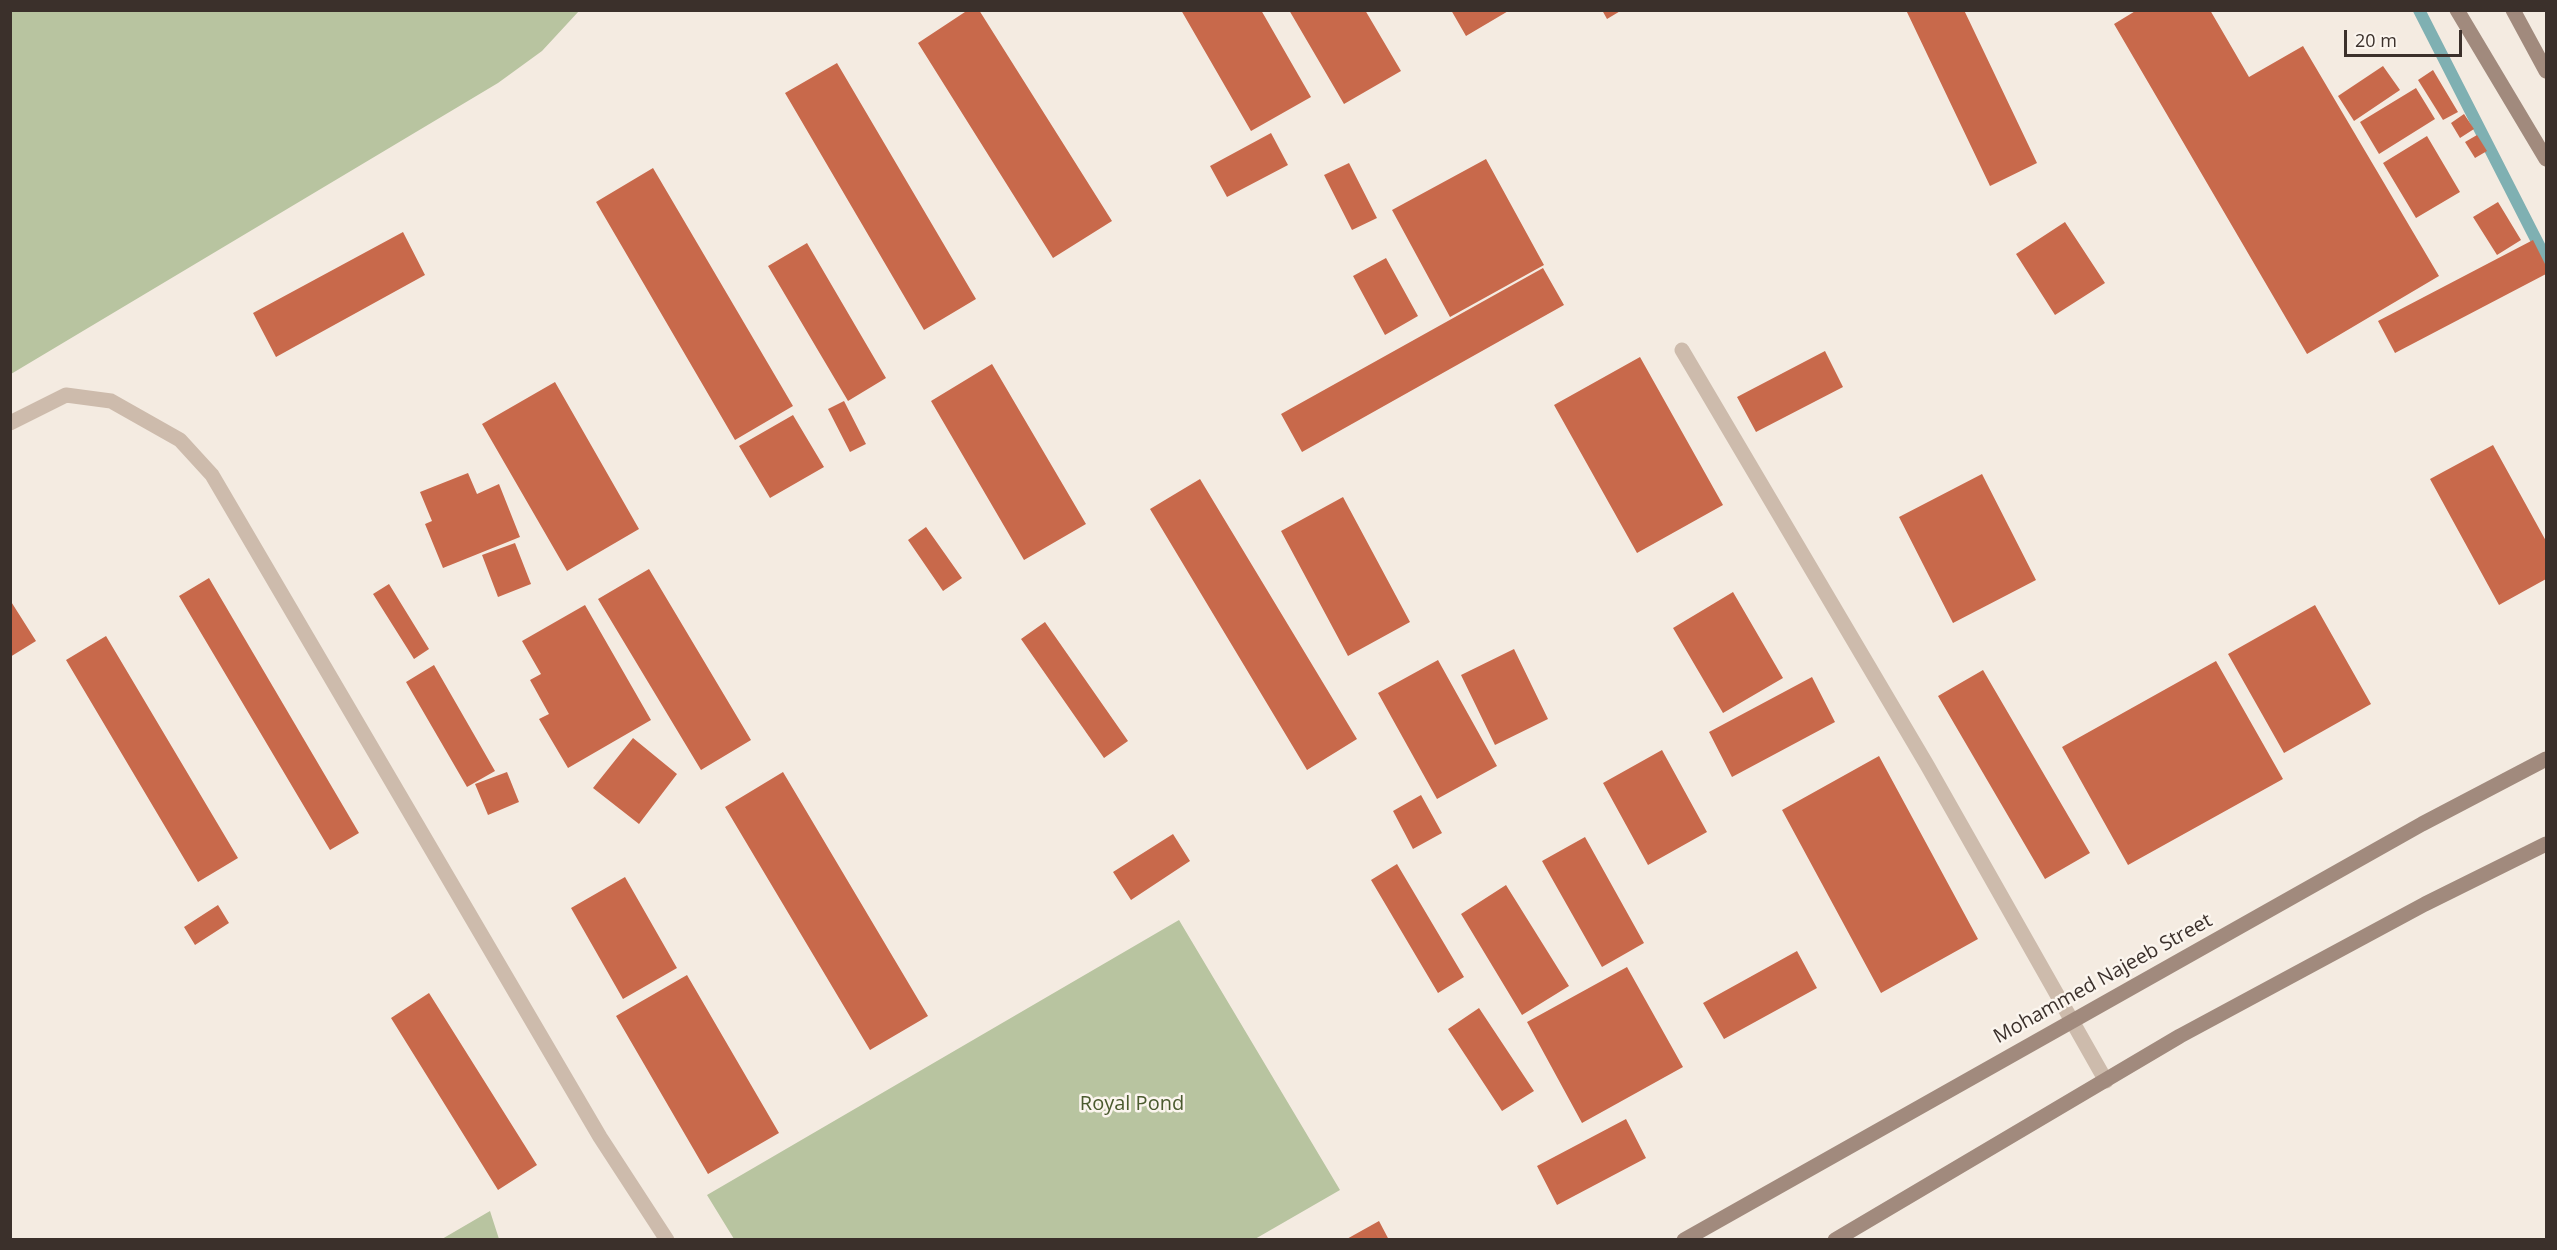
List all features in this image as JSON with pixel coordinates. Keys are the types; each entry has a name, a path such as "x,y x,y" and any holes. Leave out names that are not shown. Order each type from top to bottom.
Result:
{"main road":[{"path":"2457,10 2547,159"},
{"path":"2513,10 2547,71"},
{"name":"Mohammed Najeeb Street","path":"1684,1239 2422,824 2547,759"},
{"path":"1834,1239 2180,1036 2425,904 2547,844"}],"lane":[{"path":"1682,350 1927,765 2106,1081"},
{"path":"10,423 66,395 111,401 180,440 212,476 600,1137 667,1239"}],"green space":[{"path":"10,11 579,11 542,51 498,83 11,374"},
{"name":"Royal Pond","path":"1179,920 1340,1190 1255,1239 734,1239 707,1195"},
{"path":"490,1211 499,1239 442,1239"}],"building":[{"path":"968,10 979,10 1112,221 1053,258 918,43"},
{"path":"1181,10 1261,10 1311,97 1251,131"},
{"path":"1289,10 1365,10 1401,71 1344,104"},
{"path":"1451,10 1510,10 1466,36"},
{"path":"1602,10 1622,10 1607,19"},
{"path":"1906,10 1964,10 2037,163 1990,186"},
{"path":"2137,10 2210,10 2249,77 2303,46 2439,276 2307,354 2114,24"},
{"path":"837,63 976,299 924,330 785,93"},
{"path":"2383,66 2400,90 2354,121 2338,96"},
{"path":"2433,70 2458,112 2443,120 2418,80"},
{"path":"2416,88 2435,119 2379,154 2360,122"},
{"path":"2464,114 2474,129 2460,138 2451,123"},
{"path":"1271,133 1288,165 1227,197 1210,166"},
{"path":"2477,135 2487,151 2475,158 2465,142"},
{"path":"2427,136 2460,192 2416,218 2383,163"},
{"path":"1486,159 1544,265 1450,317 1392,210"},
{"path":"1349,163 1377,218 1352,230 1324,175"},
{"path":"653,168 793,406 735,440 596,202"},
{"path":"2498,202 2521,240 2497,255 2473,217"},
{"path":"2065,222 2105,283 2055,315 2016,254"},
{"path":"403,232 425,275 276,357 253,313"},
{"path":"2533,240 2546,266 2546,274 2395,353 2378,321"},
{"path":"807,243 886,378 848,401 768,266"},
{"path":"1386,258 1418,316 1385,335 1353,276"},
{"path":"1543,268 1564,305 1302,452 1281,414"},
{"path":"1825,351 1843,387 1756,432 1737,397"},
{"path":"1640,357 1723,505 1637,553 1554,405"},
{"path":"992,364 1086,524 1024,560 931,401"},
{"path":"555,382 639,529 567,571 482,424"},
{"path":"844,401 866,444 850,452 828,409"},
{"path":"793,415 824,467 770,498 739,446"},
{"path":"2493,445 2546,541 2546,579 2499,605 2430,479"},
{"path":"468,473 477,494 499,484 520,537 443,568 425,524 432,521 420,492"},
{"path":"1982,474 2036,580 1953,623 1899,517"},
{"path":"1200,479 1357,739 1307,770 1150,509"},
{"path":"1343,497 1410,622 1348,656 1281,531"},
{"path":"926,527 962,578 943,591 908,540"},
{"path":"515,543 531,584 498,597 482,555"},
{"path":"649,569 751,740 701,770 598,599"},
{"path":"209,578 359,833 330,850 179,596"},
{"path":"389,584 429,649 414,659 373,594"},
{"path":"1733,592 1783,678 1723,713 1673,628"},
{"path":"10,600 36,641 10,657"},
{"path":"585,605 651,720 568,768 539,719 549,714 530,680 541,674 522,641"},
{"path":"2315,605 2371,704 2284,753 2228,654"},
{"path":"1045,622 1128,741 1104,758 1021,639"},
{"path":"106,636 238,858 198,882 66,660"},
{"path":"1514,649 1548,719 1495,745 1461,675"},
{"path":"1438,660 1497,766 1437,799 1378,693"},
{"path":"2216,661 2283,779 2128,865 2062,747"},
{"path":"434,665 495,771 467,787 406,682"},
{"path":"1983,670 2090,853 2045,879 1938,696"},
{"path":"1812,677 1835,722 1732,777 1709,732"},
{"path":"633,738 677,774 639,824 593,788"},
{"path":"1662,750 1707,832 1648,865 1603,783"},
{"path":"1879,756 1978,939 1881,993 1782,810"},
{"path":"507,772 519,802 488,815 475,784"},
{"path":"783,772 928,1016 870,1050 725,807"},
{"path":"1421,795 1442,833 1413,849 1393,811"},
{"path":"1173,834 1190,861 1131,900 1113,872"},
{"path":"1585,837 1644,943 1602,967 1542,861"},
{"path":"1397,864 1464,977 1438,993 1371,880"},
{"path":"625,877 677,968 623,999 571,908"},
{"path":"1506,885 1569,986 1522,1015 1461,914"},
{"path":"218,905 229,923 195,945 184,927"},
{"path":"1797,951 1817,988 1724,1039 1703,1003"},
{"path":"1627,967 1683,1067 1582,1123 1527,1022"},
{"path":"687,975 779,1133 708,1174 616,1016"},
{"path":"429,993 537,1165 498,1190 391,1018"},
{"path":"1479,1008 1534,1091 1502,1111 1448,1029"},
{"path":"1626,1119 1646,1158 1557,1205 1537,1166"},
{"path":"1379,1221 1389,1240 1345,1240"}],"waterway":[{"path":"2419,10 2546,259"}]}
